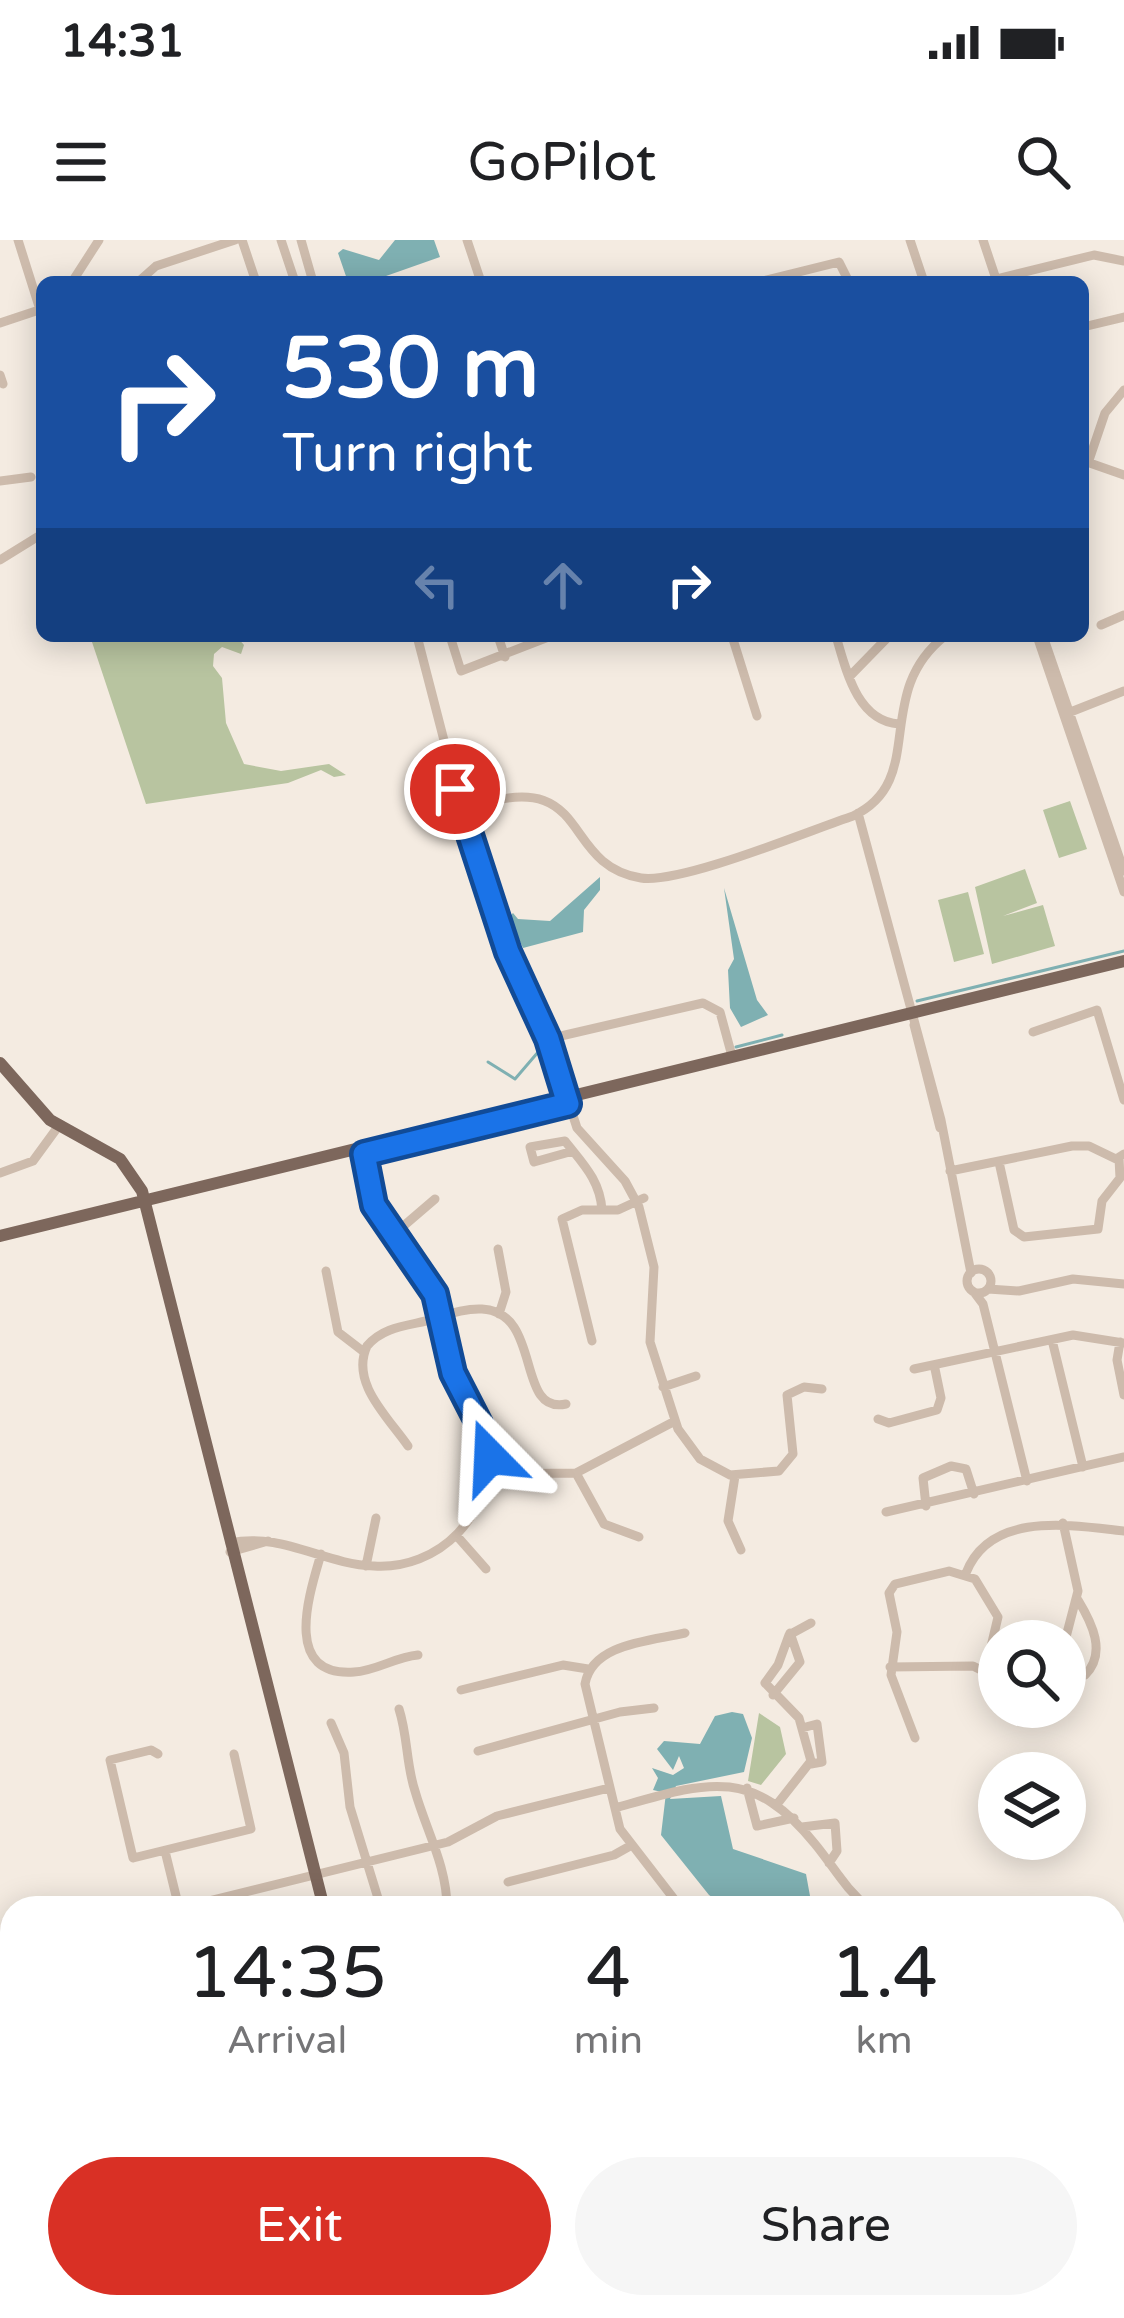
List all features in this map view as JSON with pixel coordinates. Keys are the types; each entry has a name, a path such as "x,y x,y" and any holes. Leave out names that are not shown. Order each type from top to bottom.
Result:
{"main road":[{"path":"0,1239 1124,964"},
{"path":"568,1101 732,1057 912,1019"},
{"path":"4,1067 60,1124 120,1159 146,1204 321,1896"},
{"path":"0,1239 146,1204"}],"street":[{"path":"18,240 36,296"},
{"path":"76,276 99,240"},
{"path":"145,276 156,266 238,240 253,276"},
{"path":"281,240 291,276"},
{"path":"302,240 311,276"},
{"path":"467,240 478,276"},
{"path":"910,240 922,276"},
{"path":"983,240 995,276"},
{"path":"1016,276 1094,255 1124,262"},
{"path":"782,276 839,262 846,276"},
{"path":"0,323 36,313"},
{"path":"1089,325 1124,316"},
{"path":"1089,452 1107,407 1124,389"},
{"path":"1089,463 1124,475"},
{"path":"0,482 31,477"},
{"path":"0,560 36,539"},
{"path":"1101,625 1123,619"},
{"path":"419,642 462,810 508,952 548,1039 586,1144 640,1199 654,1268 648,1330 675,1421 700,1459 735,1476 758,1477 788,1466 794,1448 787,1395 804,1387 823,1390"},
{"path":"452,642 461,671 537,642"},
{"path":"500,642 505,657"},
{"path":"734,642 757,716"},
{"path":"840,642 850,676 872,715 898,724"},
{"path":"850,676 880,642"},
{"path":"462,810 510,795 544,799 568,815 608,863 652,879 858,813 877,801 891,781 909,682 940,642"},
{"path":"1042,642 1124,892"},
{"path":"1065,711 1120,692"},
{"path":"1065,711 1124,871"},
{"path":"858,813 975,1271 989,1287"},
{"path":"548,1039 707,1003 721,1015 732,1057"},
{"path":"1033,1032 1096,1010 1124,1100"},
{"path":"0,1173 33,1161 60,1124"},
{"path":"950,1171 1080,1145 1122,1156 1120,1178 1102,1201 1099,1228 1024,1237 1014,1231 999,1162"},
{"path":"573,1151 595,1178 602,1210"},
{"path":"232,1547 268,1541 366,1566 416,1561 456,1534 478,1505 486,1470 483,1432 448,1353 429,1286 393,1235 368,1186 360,1152"},
{"path":"393,1235 435,1199"},
{"path":"592,1341 561,1222 572,1213 640,1199"},
{"path":"498,1250 506,1292 499,1313"},
{"path":"326,1271 338,1332 364,1352"},
{"path":"975,1271 968,1283 983,1304 1027,1481"},
{"path":"974,1292 989,1287 1008,1292 1085,1276 1124,1281"},
{"path":"983,1304 989,1287"},
{"path":"408,1446 364,1383 364,1352 384,1331 480,1309 499,1313 519,1334 540,1396 551,1406 566,1404"},
{"path":"914,1370 1082,1334 1122,1342 1117,1360 1124,1395"},
{"path":"1052,1340 1083,1467"},
{"path":"878,1419 889,1423 937,1410 941,1398 935,1369"},
{"path":"663,1387 696,1376"},
{"path":"486,1470 576,1473 675,1421"},
{"path":"886,1512 1124,1457"},
{"path":"926,1506 922,1482 930,1471 962,1466 974,1494"},
{"path":"576,1473 602,1521 639,1537"},
{"path":"735,1476 728,1521 741,1550"},
{"path":"366,1566 376,1518"},
{"path":"965,1573 988,1539 1063,1523 1124,1531"},
{"path":"1063,1523 1078,1600 1096,1642 1090,1672 1078,1675 1066,1654 1078,1600"},
{"path":"456,1534 486,1570"},
{"path":"321,1554 302,1627 316,1658 351,1672 418,1655"},
{"path":"915,1738 890,1667 897,1632 889,1600 891,1588 942,1571 965,1573 997,1620"},
{"path":"778,1803 794,1777 811,1764 802,1728 765,1683 790,1634 811,1623"},
{"path":"670,1896 630,1846 615,1808 585,1684 588,1669 608,1652 685,1633"},
{"path":"773,1695 800,1662 790,1634"},
{"path":"460,1690 563,1665 588,1669"},
{"path":"890,1667 962,1665 978,1670"},
{"path":"478,1751 592,1719 654,1708"},
{"path":"399,1709 412,1752 413,1787 434,1846 444,1896"},
{"path":"331,1723 344,1754 350,1807 378,1896"},
{"path":"158,1754 151,1750 110,1760 133,1858 251,1828 234,1754"},
{"path":"230,1896 434,1846 497,1816 610,1788"},
{"path":"615,1808 667,1794 747,1788 778,1803 798,1823 854,1896"},
{"path":"747,1788 757,1826 836,1823 838,1851 829,1863"},
{"path":"508,1882 614,1856 630,1846"},
{"path":"165,1851 176,1896"}],"green space":[{"path":"92,642 241,642 241,654 222,647 214,654 213,666 222,678 226,723 244,764 281,771 329,764 346,775 334,777 321,770 288,783 146,804"},
{"path":"1070,801 1087,849 1059,858 1043,810"},
{"path":"1025,869 1037,903 1003,916 1043,905 1055,946 992,964 975,887"},
{"path":"968,892 984,954 954,962 938,900"},
{"path":"759,1713 780,1727 786,1754 761,1785 748,1781"}],"water":[{"path":"395,240 434,240 440,257 386,276 346,276 338,253 343,249 379,260"},
{"path":"600,877 600,890 584,910 583,932 523,948 509,917 513,913 518,919 550,921"},
{"path":"724,888 757,1000 768,1015 741,1027 730,1008 728,970 734,959"},
{"path":"743,1714 752,1738 744,1772 676,1786 670,1799 721,1796 733,1849 806,1874 810,1896 710,1896 661,1835 666,1793 653,1790 658,1778 652,1768 673,1775 684,1768 679,1756 673,1770 657,1749 664,1741 700,1744 715,1716"}],"waterway":[{"path":"917,1001 1124,951"},
{"path":"736,1047 782,1035"},
{"path":"488,1062 515,1079 539,1051"}],"route":[{"path":"455,789 508,952 548,1039 568,1104 364,1154 374,1205 435,1294 453,1373 488,1441 490,1457"}]}
